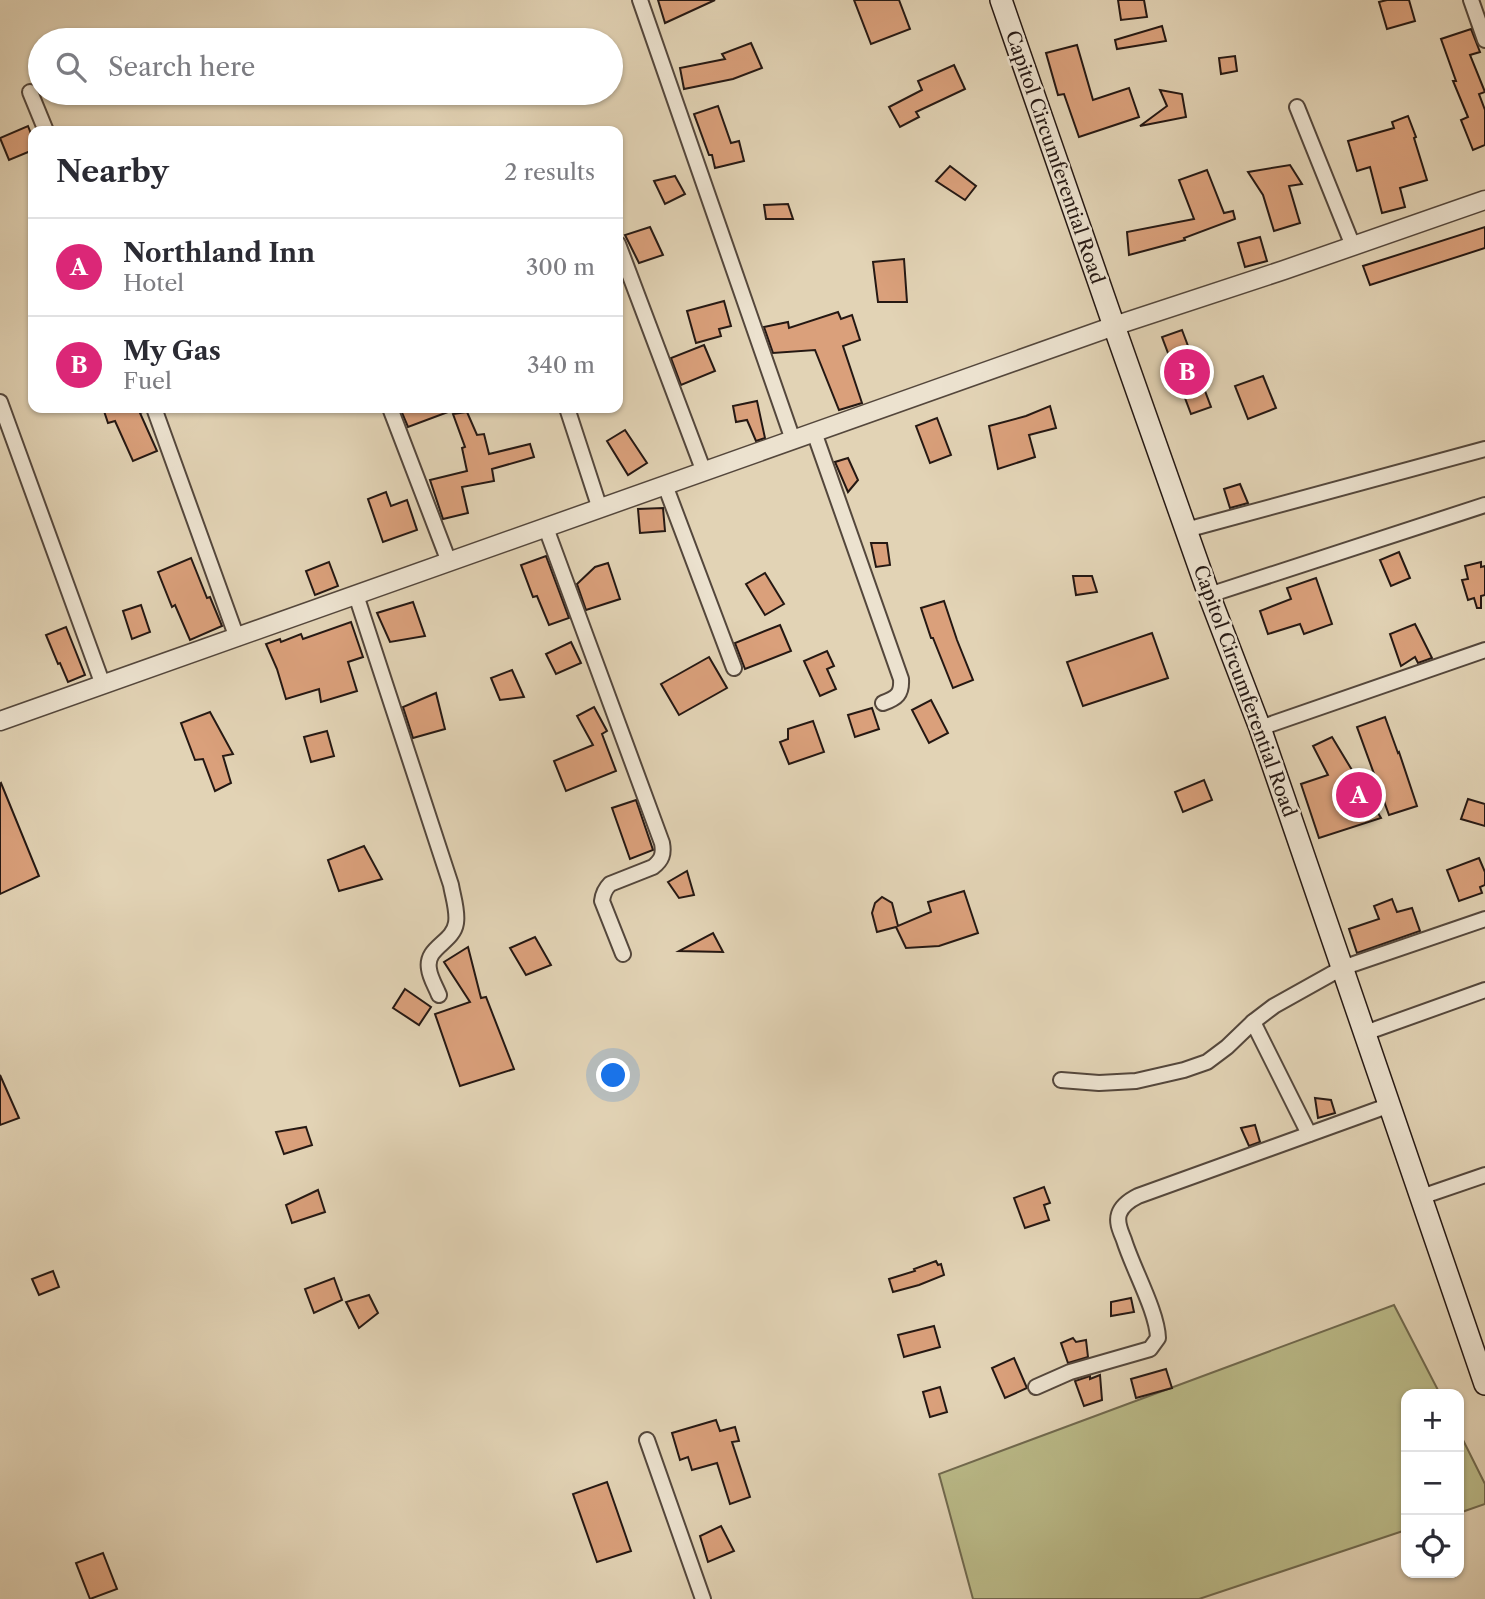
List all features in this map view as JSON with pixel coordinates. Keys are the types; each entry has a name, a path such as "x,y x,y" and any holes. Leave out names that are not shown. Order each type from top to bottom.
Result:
{"main road":[{"name":"Capitol Circumferential Road","path":"1001,0 1209,595 1260,728 1485,1384"}],"street":[{"path":"640,0 793,440"},
{"path":"1471,0 1485,40"},
{"path":"35,105 44,126"},
{"path":"1297,107 1353,246"},
{"path":"0,721 1114,326 1485,200"},
{"path":"623,257 704,471"},
{"path":"0,402 103,685"},
{"path":"156,413 237,638"},
{"path":"392,413 449,562"},
{"path":"569,413 600,509"},
{"path":"814,432 901,679 899,694 883,702"},
{"path":"1186,530 1485,449"},
{"path":"665,485 734,668"},
{"path":"1209,595 1485,505"},
{"path":"546,528 662,843 663,852 653,867 605,888 602,901 623,954"},
{"path":"356,595 451,885 456,927 429,958 428,968 439,995"},
{"path":"1260,728 1485,650"},
{"path":"1061,1080 1099,1083 1136,1081 1207,1062 1274,1006 1342,968 1485,919"},
{"path":"1365,1032 1485,990"},
{"path":"1253,1022 1309,1134"},
{"path":"1036,1387 1070,1372 1150,1349 1158,1338 1154,1317 1118,1222 1119,1214 1130,1200 1390,1105"},
{"path":"1421,1198 1485,1175"},
{"path":"647,1440 703,1599"}],"green space":[{"path":"1394,1305 1437,1389 1401,1389 1401,1532 1199,1599 973,1599 939,1474"},
{"path":"1464,1442 1485,1484 1485,1504 1464,1511"}],"building":[{"path":"658,0 715,0 665,23"},
{"path":"854,0 899,0 910,29 871,44"},
{"path":"1118,0 1144,0 1147,17 1121,20"},
{"path":"1409,0 1415,21 1387,29 1379,2"},
{"path":"1162,26 1166,41 1117,49 1115,40"},
{"path":"1471,29 1480,52 1470,55 1485,92 1479,94 1485,110 1485,145 1473,150 1461,120 1468,117 1453,81 1456,81 1441,39"},
{"path":"751,43 762,68 733,79 684,89 680,68 725,59 722,54"},
{"path":"1077,45 1093,100 1129,88 1139,117 1079,137 1064,94 1058,95 1046,53"},
{"path":"1235,56 1237,71 1221,74 1219,58"},
{"path":"954,65 965,89 916,112 919,117 900,127 889,107 922,90 918,81"},
{"path":"1160,90 1182,94 1186,117 1140,126 1167,106"},
{"path":"718,106 731,143 739,141 744,161 715,168 694,114"},
{"path":"1408,116 1427,180 1400,188 1405,207 1382,213 1370,167 1357,171 1348,141 1394,128 1392,122"},
{"path":"28,126 28,152 9,160 0,138"},
{"path":"1290,165 1302,184 1289,186 1300,223 1274,231 1263,195 1248,172"},
{"path":"950,166 976,186 965,200 936,181"},
{"path":"1207,170 1224,213 1233,211 1235,219 1184,238 1185,240 1129,255 1127,232 1194,219 1179,180"},
{"path":"675,176 685,194 665,204 654,181"},
{"path":"788,204 793,219 766,219 764,205"},
{"path":"650,227 663,255 639,263 625,235"},
{"path":"1485,227 1485,248 1370,285 1363,266"},
{"path":"1260,237 1267,261 1245,267 1238,243"},
{"path":"904,259 907,302 878,302 873,262"},
{"path":"724,301 731,326 719,329 721,336 696,343 687,311"},
{"path":"838,312 841,319 852,315 860,340 843,346 862,403 839,410 815,350 773,353 764,327 788,322 789,328"},
{"path":"1182,330 1211,407 1191,414 1162,337"},
{"path":"704,345 715,371 681,385 671,358"},
{"path":"1263,376 1276,408 1248,419 1235,386"},
{"path":"757,401 765,438 756,441 747,420 736,422 733,406"},
{"path":"1050,406 1056,428 1029,435 1035,457 998,469 989,426"},
{"path":"105,413 140,413 157,451 133,461 115,421 108,423"},
{"path":"402,413 445,413 408,427"},
{"path":"467,413 477,435 484,434 489,454 530,444 534,457 492,469 494,481 462,487 468,513 443,519 430,480 467,471 462,448 465,447 453,414"},
{"path":"937,418 951,455 930,463 916,426"},
{"path":"625,430 647,463 628,475 607,441"},
{"path":"848,458 858,480 848,492 835,462"},
{"path":"1240,484 1248,503 1230,508 1224,489"},
{"path":"386,492 391,506 407,500 417,530 383,542 368,499"},
{"path":"663,508 665,531 640,533 638,509"},
{"path":"871,543 887,543 890,565 876,567"},
{"path":"1399,552 1410,578 1391,586 1380,560"},
{"path":"546,556 569,618 549,625 537,596 533,597 521,565"},
{"path":"191,558 222,626 190,640 175,605 172,607 158,572"},
{"path":"329,562 338,586 315,595 306,571"},
{"path":"1481,562 1481,567 1485,566 1485,595 1481,596 1481,608 1477,608 1474,598 1468,600 1462,580 1468,579 1465,566"},
{"path":"608,563 620,599 586,610 577,584 595,567"},
{"path":"765,573 784,604 765,615 746,584"},
{"path":"1073,576 1092,576 1097,592 1076,595"},
{"path":"1316,578 1332,624 1304,634 1300,624 1268,634 1260,611 1291,599 1287,588"},
{"path":"944,601 973,680 953,688 921,608"},
{"path":"413,602 425,636 390,642 377,613"},
{"path":"141,605 150,632 132,639 123,611"},
{"path":"351,622 363,657 348,662 357,691 321,702 319,689 286,699 266,644 280,639 281,642 301,634 303,639"},
{"path":"1415,624 1432,658 1418,663 1415,657 1401,666 1390,634"},
{"path":"780,625 791,651 745,669 735,643"},
{"path":"66,627 85,675 68,682 46,635"},
{"path":"1152,633 1168,678 1083,706 1067,662"},
{"path":"571,642 581,663 556,674 546,654"},
{"path":"827,651 834,666 827,669 836,689 820,696 804,661"},
{"path":"709,657 727,688 679,715 661,684"},
{"path":"512,670 524,697 500,700 491,678"},
{"path":"436,693 445,729 413,738 403,707"},
{"path":"931,700 948,733 929,743 912,710"},
{"path":"594,707 607,731 602,734 616,771 566,791 554,761 593,745 577,716"},
{"path":"872,708 879,729 855,737 848,715"},
{"path":"210,712 233,754 223,756 231,783 215,791 203,759 195,760 181,723"},
{"path":"1385,717 1417,806 1389,815 1357,727"},
{"path":"813,721 824,752 789,764 780,742 788,739 788,729"},
{"path":"327,731 334,756 311,762 304,737"},
{"path":"1332,737 1381,818 1319,838 1301,784 1328,775 1313,746"},
{"path":"1204,780 1212,800 1183,812 1175,792"},
{"path":"0,784 39,876 0,894"},
{"path":"1468,799 1485,804 1485,826 1461,819"},
{"path":"636,800 653,850 630,859 612,808"},
{"path":"364,846 382,879 339,891 328,860"},
{"path":"1479,858 1485,872 1485,885 1480,887 1482,893 1459,901 1447,870"},
{"path":"687,871 694,895 679,898 668,882"},
{"path":"964,891 978,933 939,946 906,948 896,927 877,932 872,913 875,903 882,897 892,903 898,926 931,912 928,902"},
{"path":"1392,899 1397,912 1412,908 1420,931 1357,953 1349,929 1379,919 1374,906"},
{"path":"713,933 723,952 679,951"},
{"path":"535,937 551,965 526,975 510,948"},
{"path":"468,947 481,998 486,997 514,1069 460,1086 435,1014 470,1002 444,962"},
{"path":"405,989 431,1007 419,1025 393,1008"},
{"path":"0,1075 19,1118 0,1125"},
{"path":"1315,1098 1331,1100 1335,1113 1318,1118"},
{"path":"1255,1125 1260,1142 1249,1146 1241,1128"},
{"path":"306,1127 312,1145 284,1154 276,1132"},
{"path":"1044,1187 1050,1203 1044,1205 1049,1220 1025,1228 1014,1198"},
{"path":"318,1190 325,1212 292,1223 286,1205"},
{"path":"936,1261 938,1265 941,1264 944,1275 893,1292 889,1279"},
{"path":"53,1271 59,1287 39,1295 32,1279"},
{"path":"334,1278 342,1300 314,1313 305,1289"},
{"path":"369,1295 378,1313 359,1328 346,1302"},
{"path":"1131,1298 1134,1312 1111,1316 1111,1302"},
{"path":"934,1326 940,1347 904,1357 898,1335"},
{"path":"1073,1338 1076,1342 1086,1340 1088,1357 1068,1363 1061,1343"},
{"path":"1014,1358 1027,1388 1005,1398 992,1368"},
{"path":"1166,1369 1172,1388 1136,1398 1131,1379"},
{"path":"1100,1375 1102,1400 1084,1406 1075,1381"},
{"path":"940,1387 947,1412 930,1417 923,1392"},
{"path":"716,1420 720,1431 735,1427 739,1441 732,1442 750,1497 730,1504 717,1463 692,1470 688,1457 680,1460 672,1433"},
{"path":"607,1482 631,1551 597,1562 573,1494"},
{"path":"721,1526 734,1551 708,1562 700,1536"},
{"path":"103,1553 117,1589 90,1599 76,1563"}],"place":[{"name":"My Gas","path":"1187,372"},
{"name":"Northland Inn","path":"1359,795"}]}
